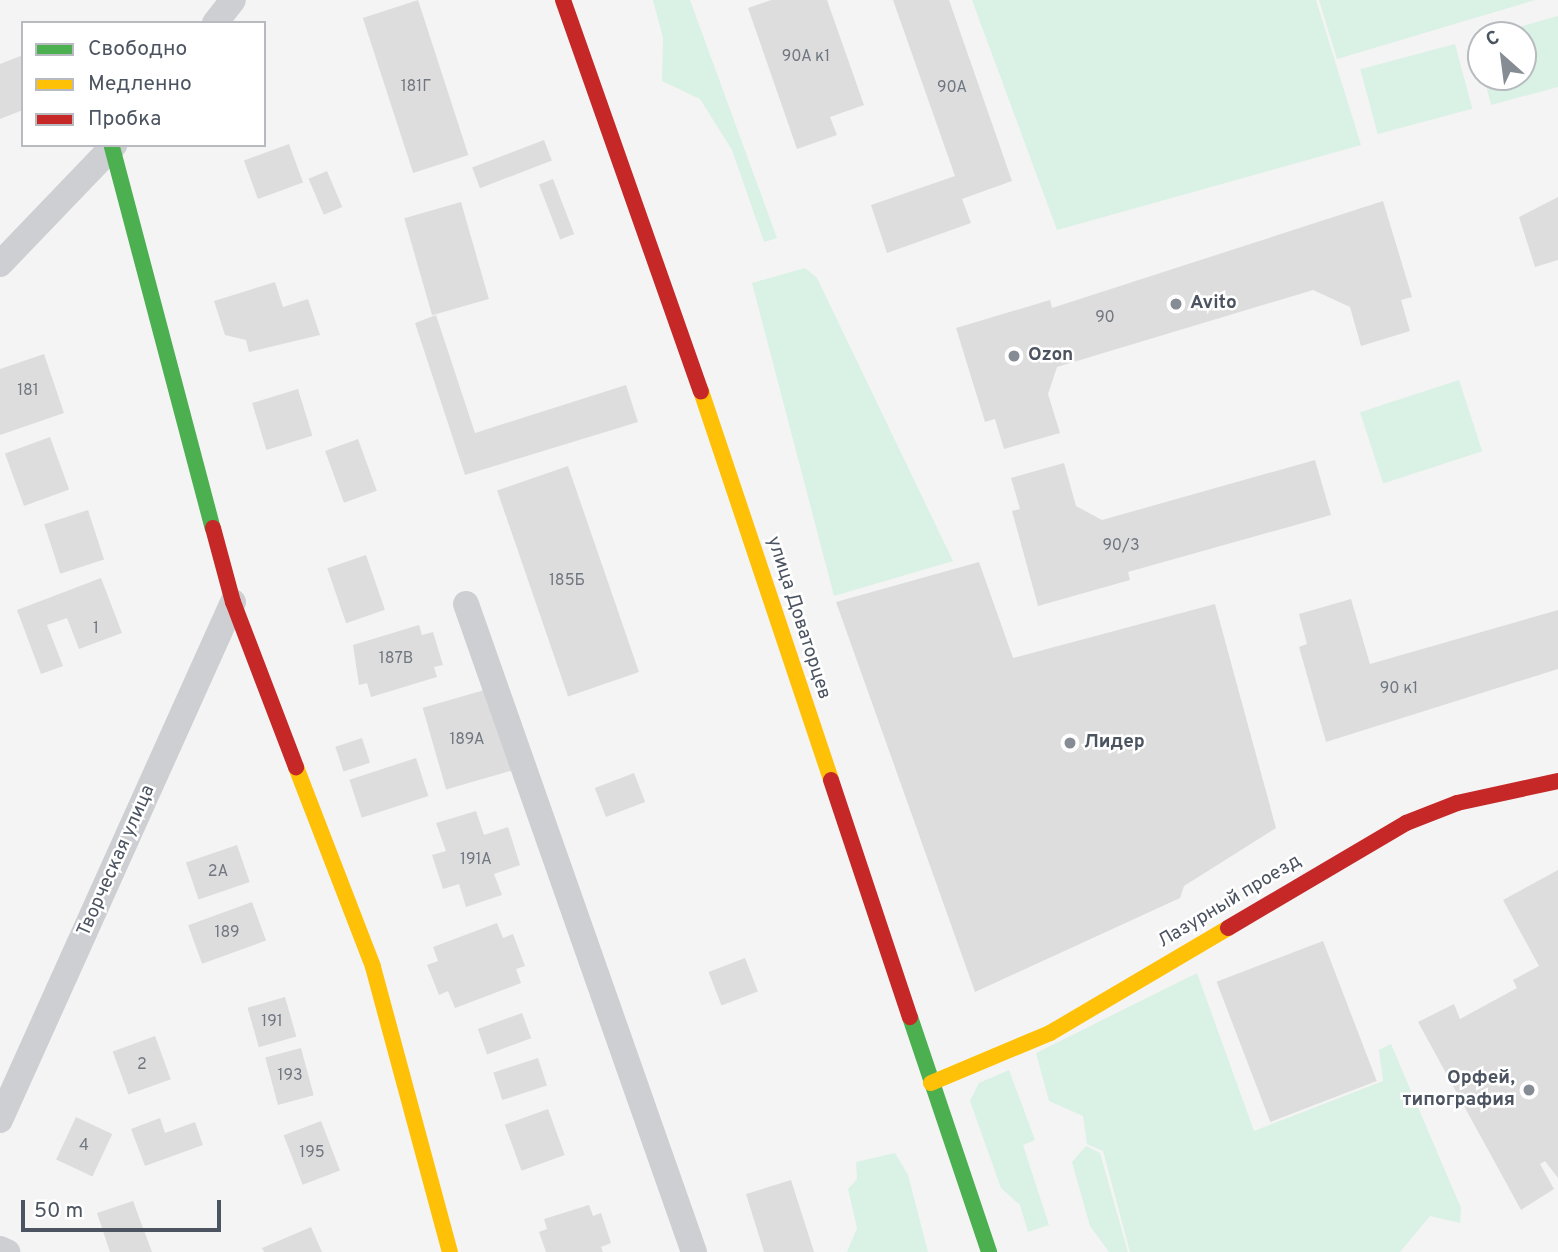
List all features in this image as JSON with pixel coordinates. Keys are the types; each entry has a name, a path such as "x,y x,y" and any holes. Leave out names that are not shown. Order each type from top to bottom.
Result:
{"street":[{"path":"217,21 233,0"},
{"name":"улица Доваторцев","path":"563,0 665,285 989,1252"},
{"path":"0,264 112,147"},
{"path":"113,147 233,602 373,967 450,1252"},
{"name":"Творческая улица","path":"0,1120 233,602"},
{"path":"466,604 694,1252"},
{"name":"Лазурный проезд","path":"931,1083 1050,1032 1406,823 1457,803 1558,781"},
{"path":"0,1248 7,1252"}],"green space":[{"path":"653,0 690,0 777,238 764,242 732,150 700,99 662,81 663,38"},
{"path":"972,0 1316,0 1361,145 1057,230"},
{"path":"1319,0 1535,0 1337,59"},
{"path":"1558,16 1558,87 1491,105 1488,91 1537,91 1537,22"},
{"path":"1455,44 1472,109 1378,134 1360,69"},
{"path":"805,268 817,278 953,561 834,596 752,283"},
{"path":"1459,380 1482,451 1383,483 1360,412"},
{"path":"1197,973 1254,1131 1383,1081 1379,1050 1391,1044 1461,1208 1460,1223 1430,1216 1400,1252 1130,1252 1103,1151 1087,1144 1083,1116 1049,1101 1036,1053"},
{"path":"1009,1070 1035,1140 1023,1145 1049,1225 1028,1232 1020,1205 1001,1188 970,1101 979,1083"},
{"path":"1086,1146 1100,1153 1128,1252 1109,1252 1090,1226 1072,1162"},
{"path":"895,1153 908,1175 928,1252 847,1252 857,1228 848,1189 857,1179 856,1162"}],"building":[{"path":"418,0 468,155 413,173 363,18"},
{"path":"771,0 827,0 864,105 830,117 837,135 797,149 748,8"},
{"path":"893,0 949,0 1012,181 962,199 971,223 887,253 871,205 955,176"},
{"path":"21,56 21,111 0,119 0,64"},
{"path":"544,140 552,161 480,188 472,168"},
{"path":"289,144 303,183 258,199 244,160"},
{"path":"327,171 342,207 324,215 309,179"},
{"path":"553,179 574,234 560,239 539,184"},
{"path":"1558,197 1558,260 1535,267 1519,217"},
{"path":"1383,201 1412,297 1401,300 1410,331 1361,346 1350,307 1313,290 1057,367 1048,394 1060,433 1004,449 995,419 985,422 956,328 1050,300 1052,308"},
{"path":"461,202 489,299 432,315 404,218"},
{"path":"275,282 283,307 308,299 320,335 249,352 246,340 225,335 214,301"},
{"path":"436,315 475,433 626,385 638,422 465,475 415,323"},
{"path":"44,354 64,413 0,435 0,369"},
{"path":"298,389 312,436 266,450 252,403"},
{"path":"50,437 69,490 24,506 5,453"},
{"path":"358,439 377,491 344,503 325,451"},
{"path":"1315,460 1331,515 1128,572 1130,580 1038,606 1012,511 1020,509 1011,478 1064,463 1076,506 1102,520"},
{"path":"568,466 639,672 568,697 497,490"},
{"path":"88,510 104,559 60,574 44,524"},
{"path":"366,555 385,610 346,623 327,568"},
{"name":"Лидер","path":"979,562 1013,658 1215,604 1276,828 1184,886 1180,898 975,992 836,602"},
{"path":"101,578 122,633 79,649 67,618 47,625 63,666 41,674 17,610"},
{"path":"1351,599 1370,664 1558,610 1558,669 1326,742 1299,647 1307,644 1299,614"},
{"path":"419,625 422,635 433,632 443,665 434,667 437,677 371,697 367,683 359,685 353,645"},
{"path":"488,689 511,771 446,789 423,708"},
{"path":"362,738 370,763 343,771 335,747"},
{"path":"416,758 428,796 362,818 349,780"},
{"path":"634,773 645,802 606,817 595,788"},
{"path":"476,811 484,835 508,827 520,865 494,874 502,895 466,907 459,884 443,889 432,855 446,851 436,823"},
{"path":"237,845 250,882 199,899 186,863"},
{"name":"Орфей, типография","path":"1558,870 1558,1178 1545,1161 1540,1164 1554,1189 1521,1210 1418,1022 1454,1004 1460,1019 1517,988 1513,980 1539,966 1503,900"},
{"path":"252,902 266,941 202,964 188,925"},
{"path":"497,923 503,938 513,934 525,966 516,969 521,983 455,1008 448,991 439,995 427,965 438,961 433,947"},
{"path":"1323,941 1377,1081 1270,1122 1217,982"},
{"path":"745,958 758,992 721,1006 709,972"},
{"path":"285,997 296,1036 259,1047 248,1008"},
{"path":"522,1013 531,1038 487,1054 478,1029"},
{"path":"155,1036 171,1079 128,1095 113,1051"},
{"path":"301,1048 314,1095 278,1105 265,1058"},
{"path":"538,1058 547,1086 502,1100 493,1073"},
{"path":"548,1109 565,1155 522,1171 505,1125"},
{"path":"76,1117 112,1134 92,1177 56,1160"},
{"path":"160,1118 165,1133 195,1122 203,1145 145,1166 131,1129"},
{"path":"321,1121 340,1170 303,1185 284,1135"},
{"path":"791,1180 814,1252 764,1252 746,1194"},
{"path":"133,1201 152,1252 110,1252 97,1213"},
{"path":"589,1205 593,1216 601,1213 611,1243 601,1247 603,1252 546,1252 539,1232 547,1229 544,1219"},
{"path":"311,1227 322,1252 264,1252 262,1248"}],"traffic: fast":[{"path":"112,147 213,528"},
{"path":"910,1017 989,1252"}],"traffic: slow":[{"path":"701,391 831,780"},
{"path":"296,767 373,967 450,1252"},
{"path":"931,1083 1050,1033 1228,928"}],"traffic: jam":[{"path":"563,0 701,391"},
{"path":"213,528 233,602 296,767"},
{"path":"831,780 910,1017"},
{"path":"1228,928 1406,823 1457,803 1558,781"}],"place":[{"name":"Avito","path":"1176,304"},
{"name":"Ozon","path":"1014,356"},
{"name":"Лидер","path":"1070,743"},
{"name":"Орфей, типография","path":"1529,1090"}]}
